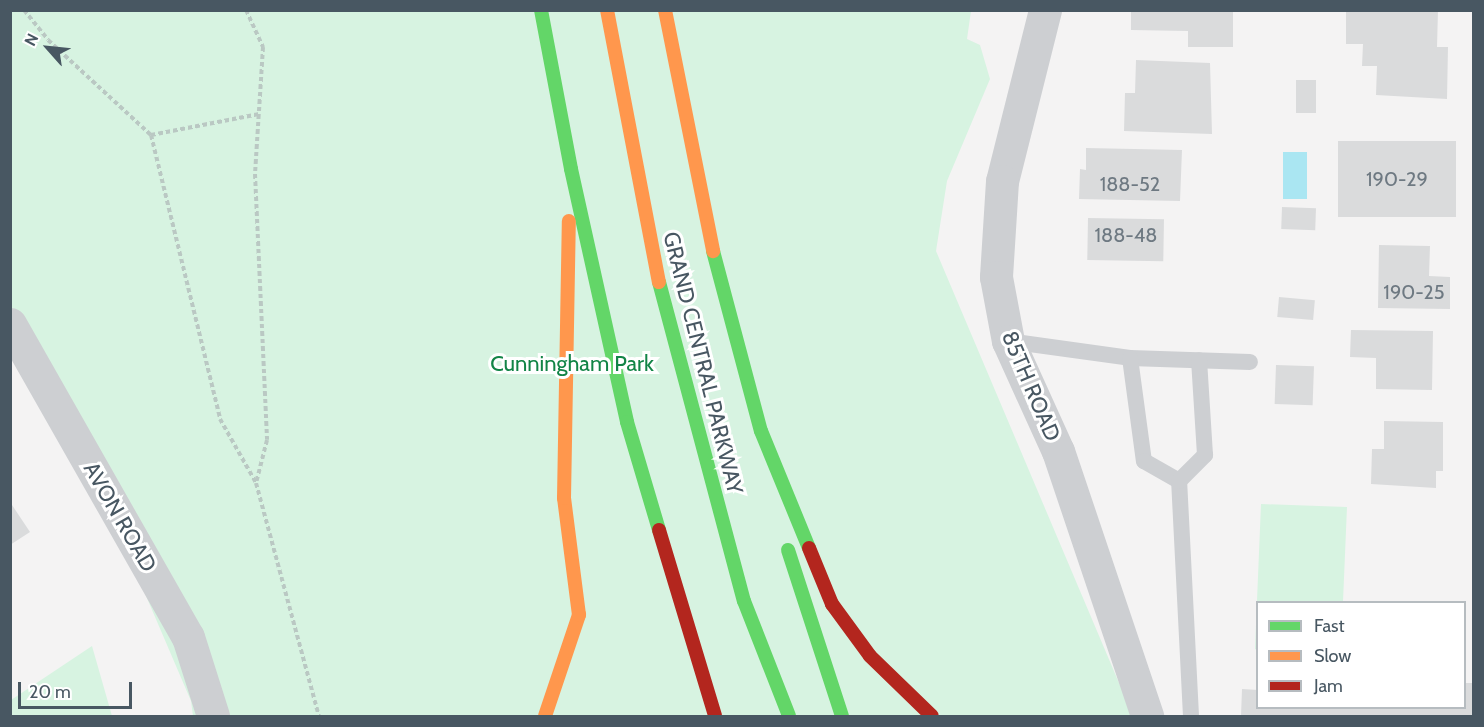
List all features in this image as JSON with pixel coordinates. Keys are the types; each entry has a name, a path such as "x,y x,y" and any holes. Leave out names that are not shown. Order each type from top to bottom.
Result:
{"highway":[{"path":"541,10 571,169 627,422 715,717"},
{"name":"GRAND CENTRAL PARKWAY","path":"607,10 640,193 670,332 744,601 789,717"},
{"path":"665,10 707,228 761,431 783,528 842,717"},
{"path":"545,717 579,615 564,498 571,169"},
{"path":"761,431 832,604 876,663 932,717"}],"street":[{"name":"85TH ROAD","path":"1045,10 1002,181 996,277 1008,341 1058,451 1147,717"},
{"name":"AVON ROAD","path":"10,324 188,637 213,717"}],"lane":[{"path":"1008,341 1130,358 1250,362"},
{"path":"1130,358 1144,461 1179,481"},
{"path":"1191,717 1179,481 1205,455 1198,360"}],"path":[{"path":"24,10 48,40 151,135 220,418 256,483 319,717"},
{"path":"246,10 263,47 255,174 267,440 256,483"},
{"path":"151,135 259,114"}],"green space":[{"name":"Cunningham Park","path":"10,11 971,11 967,39 980,45 990,79 947,181 936,251 1133,716 193,716 191,701 102,493 11,351"},
{"path":"1261,504 1347,507 1343,601 1257,601"},
{"path":"92,646 112,716 11,716 11,700"}],"water":[{"path":"1283,152 1307,152 1307,199 1283,199"}],"building":[{"path":"1131,10 1233,10 1233,47 1188,47 1188,31 1131,30"},
{"path":"1346,10 1438,10 1437,47 1448,47 1447,99 1376,95 1377,66 1362,66 1363,44 1346,44"},
{"path":"1136,60 1210,63 1212,134 1124,131 1125,93 1135,93"},
{"path":"1296,80 1316,80 1316,113 1296,113"},
{"path":"1338,141 1456,141 1456,217 1338,217"},
{"path":"1086,148 1182,150 1180,201 1079,199 1080,169 1086,170"},
{"path":"1282,207 1316,208 1315,230 1281,229"},
{"path":"1088,218 1164,219 1163,261 1087,260"},
{"path":"1379,245 1430,246 1429,276 1450,277 1450,309 1378,308"},
{"path":"1279,297 1315,300 1313,320 1277,317"},
{"path":"1351,330 1433,331 1432,390 1376,389 1376,358 1350,357"},
{"path":"1276,365 1314,366 1313,405 1275,404"},
{"path":"1384,421 1443,422 1443,471 1436,471 1436,488 1371,484 1372,449 1384,449"},
{"path":"10,502 30,532 10,545"},
{"path":"1466,683 1474,683 1474,716 1241,716 1242,689 1256,690 1256,709 1466,709"}],"traffic: fast":[{"path":"541,10 571,169 627,422 659,530"},
{"path":"713,251 761,431 809,548"},
{"path":"659,282 744,601 789,716"},
{"path":"788,550 842,716"}],"traffic: slow":[{"path":"607,10 659,282"},
{"path":"665,10 713,251"},
{"path":"545,716 579,615 564,498 569,221"}],"traffic: jam":[{"path":"659,530 715,716"},
{"path":"809,548 832,604 870,656 932,716"}]}
